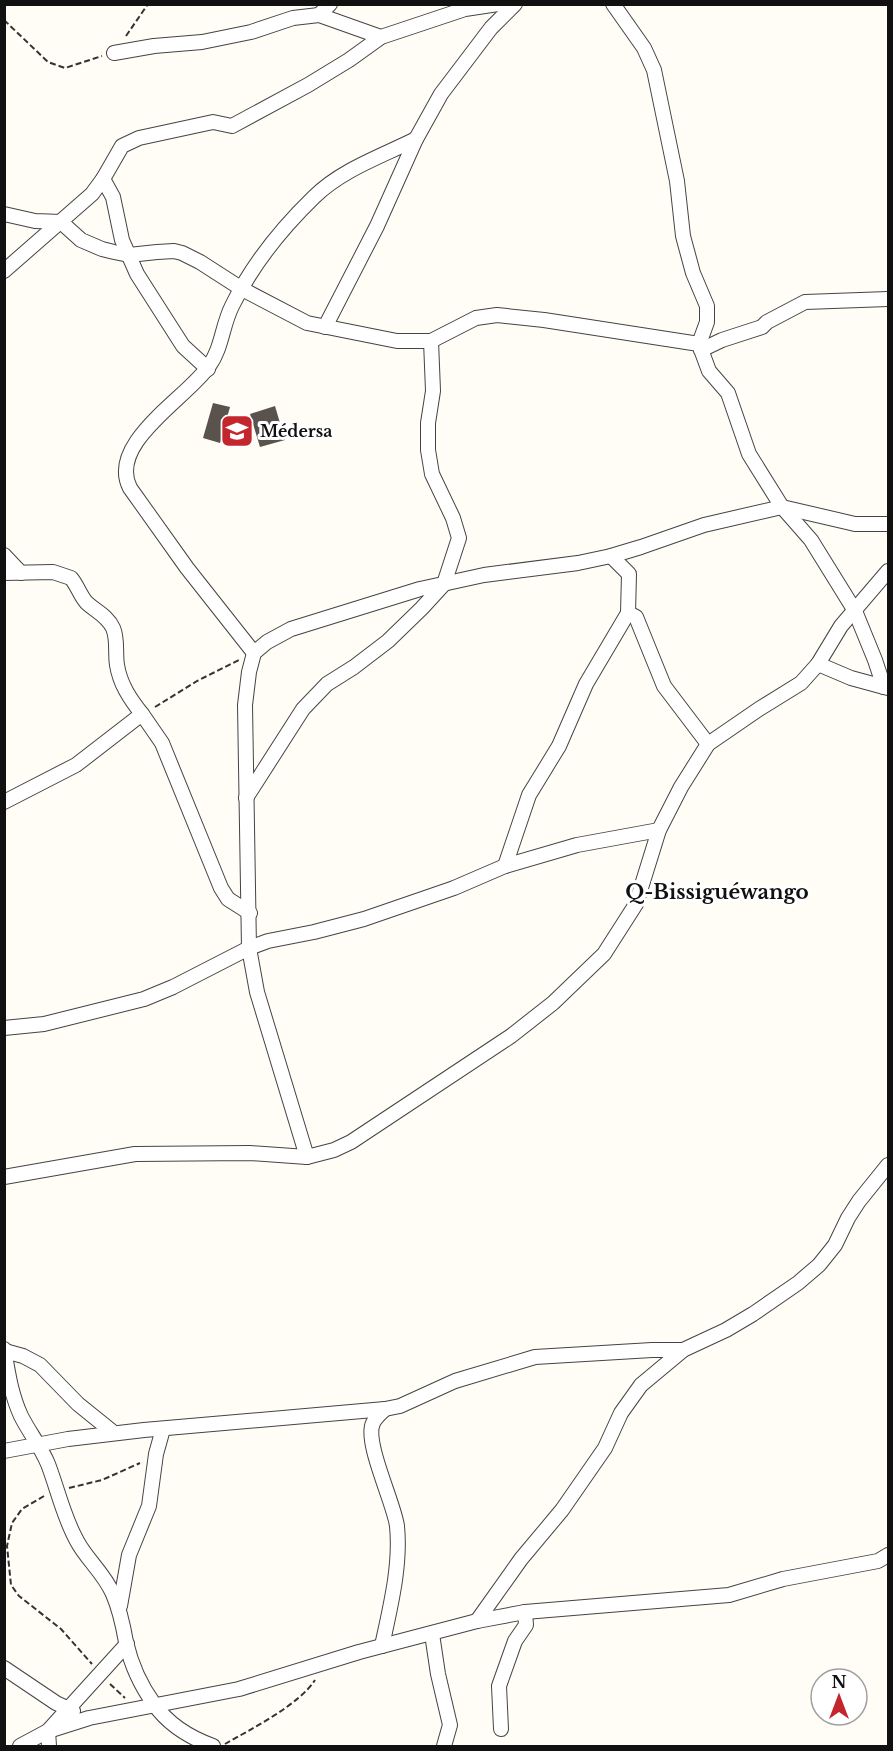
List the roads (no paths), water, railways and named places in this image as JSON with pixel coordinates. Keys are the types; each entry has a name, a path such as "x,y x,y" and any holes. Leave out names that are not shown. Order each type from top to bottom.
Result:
{"street":[{"path":"319,15 330,4"},
{"path":"4,271 92,194 122,146 139,138 213,122 232,126 308,85 381,38 465,9 498,4"},
{"path":"325,327 377,226 416,138 441,94 492,28 515,4"},
{"path":"613,4 644,48 654,70 677,181 683,236 693,273 707,306 707,322 700,347 709,371 728,393 749,454 782,507 811,540 855,611 886,688"},
{"path":"114,53 154,46 202,42 251,32 293,18 319,15 381,38"},
{"path":"254,653 187,568 130,488 125,478 126,464 132,449 161,414 208,369 218,353 231,308 270,245 315,195 335,180 416,138"},
{"path":"103,179 113,197 122,240 150,296 183,346 208,369"},
{"path":"4,214 61,222 81,240 102,249 129,255 174,251 182,253 242,289 307,323 397,341 431,341 476,318 497,315 535,318 700,347 762,327 767,322 805,302 888,299"},
{"path":"246,798 303,709 327,684 388,641 444,584 459,538 453,518 432,474 428,450 428,423 433,391 431,341"},
{"path":"307,1157 257,992 249,948 245,705 254,653 267,642 291,628 351,608 484,575 578,563 611,556 704,525 782,507 855,524 888,524"},
{"path":"4,555 21,573"},
{"path":"505,866 529,795 559,746 586,684 628,613 629,574 611,556"},
{"path":"4,1177 135,1154 250,1153 307,1157 333,1150 375,1128 511,1036 553,1003 604,954 621,930 636,904 659,830 681,787 708,744 801,683 818,664 841,627 888,571"},
{"path":"4,573 53,572 64,574 71,578 86,602 112,624 121,681 129,697 162,743 221,888 228,899 250,913"},
{"path":"628,613 636,617 668,693 708,744"},
{"path":"818,664 851,678 886,688"},
{"path":"4,802 76,765 142,714"},
{"path":"4,1028 44,1024 144,999 268,941 363,919 454,888 505,866 577,845 659,830"},
{"path":"477,1621 606,1448 621,1413 642,1386 683,1350 726,1330 753,1314 798,1283 819,1265 835,1245 848,1218 888,1166"},
{"path":"114,1433 78,1404 40,1365 5,1350 8,1378 22,1417 48,1465 75,1538 105,1577 119,1608 127,1644 140,1680 156,1706 187,1734 213,1746"},
{"path":"4,1451 114,1433 385,1409 399,1406 455,1381 535,1357 683,1350"},
{"path":"382,1646 396,1572 398,1545 395,1515 371,1434 373,1424 385,1409"},
{"path":"119,1608 122,1582 129,1555 149,1506 156,1454 163,1429"},
{"path":"20,1746 48,1731 89,1718 239,1689 382,1646 477,1621 525,1612 729,1595 783,1579 878,1561 888,1555"},
{"path":"501,1729 499,1686 515,1641 526,1625 525,1612"},
{"path":"432,1634 438,1674 450,1725 444,1746"},
{"path":"49,1746 48,1731 127,1644"},
{"path":"4,1668 67,1708 89,1718"}],"place":[{"name":"Médersa","path":"237,431"}],"district":[{"name":"Q-Bissiguéwango","path":"717,892"}]}
